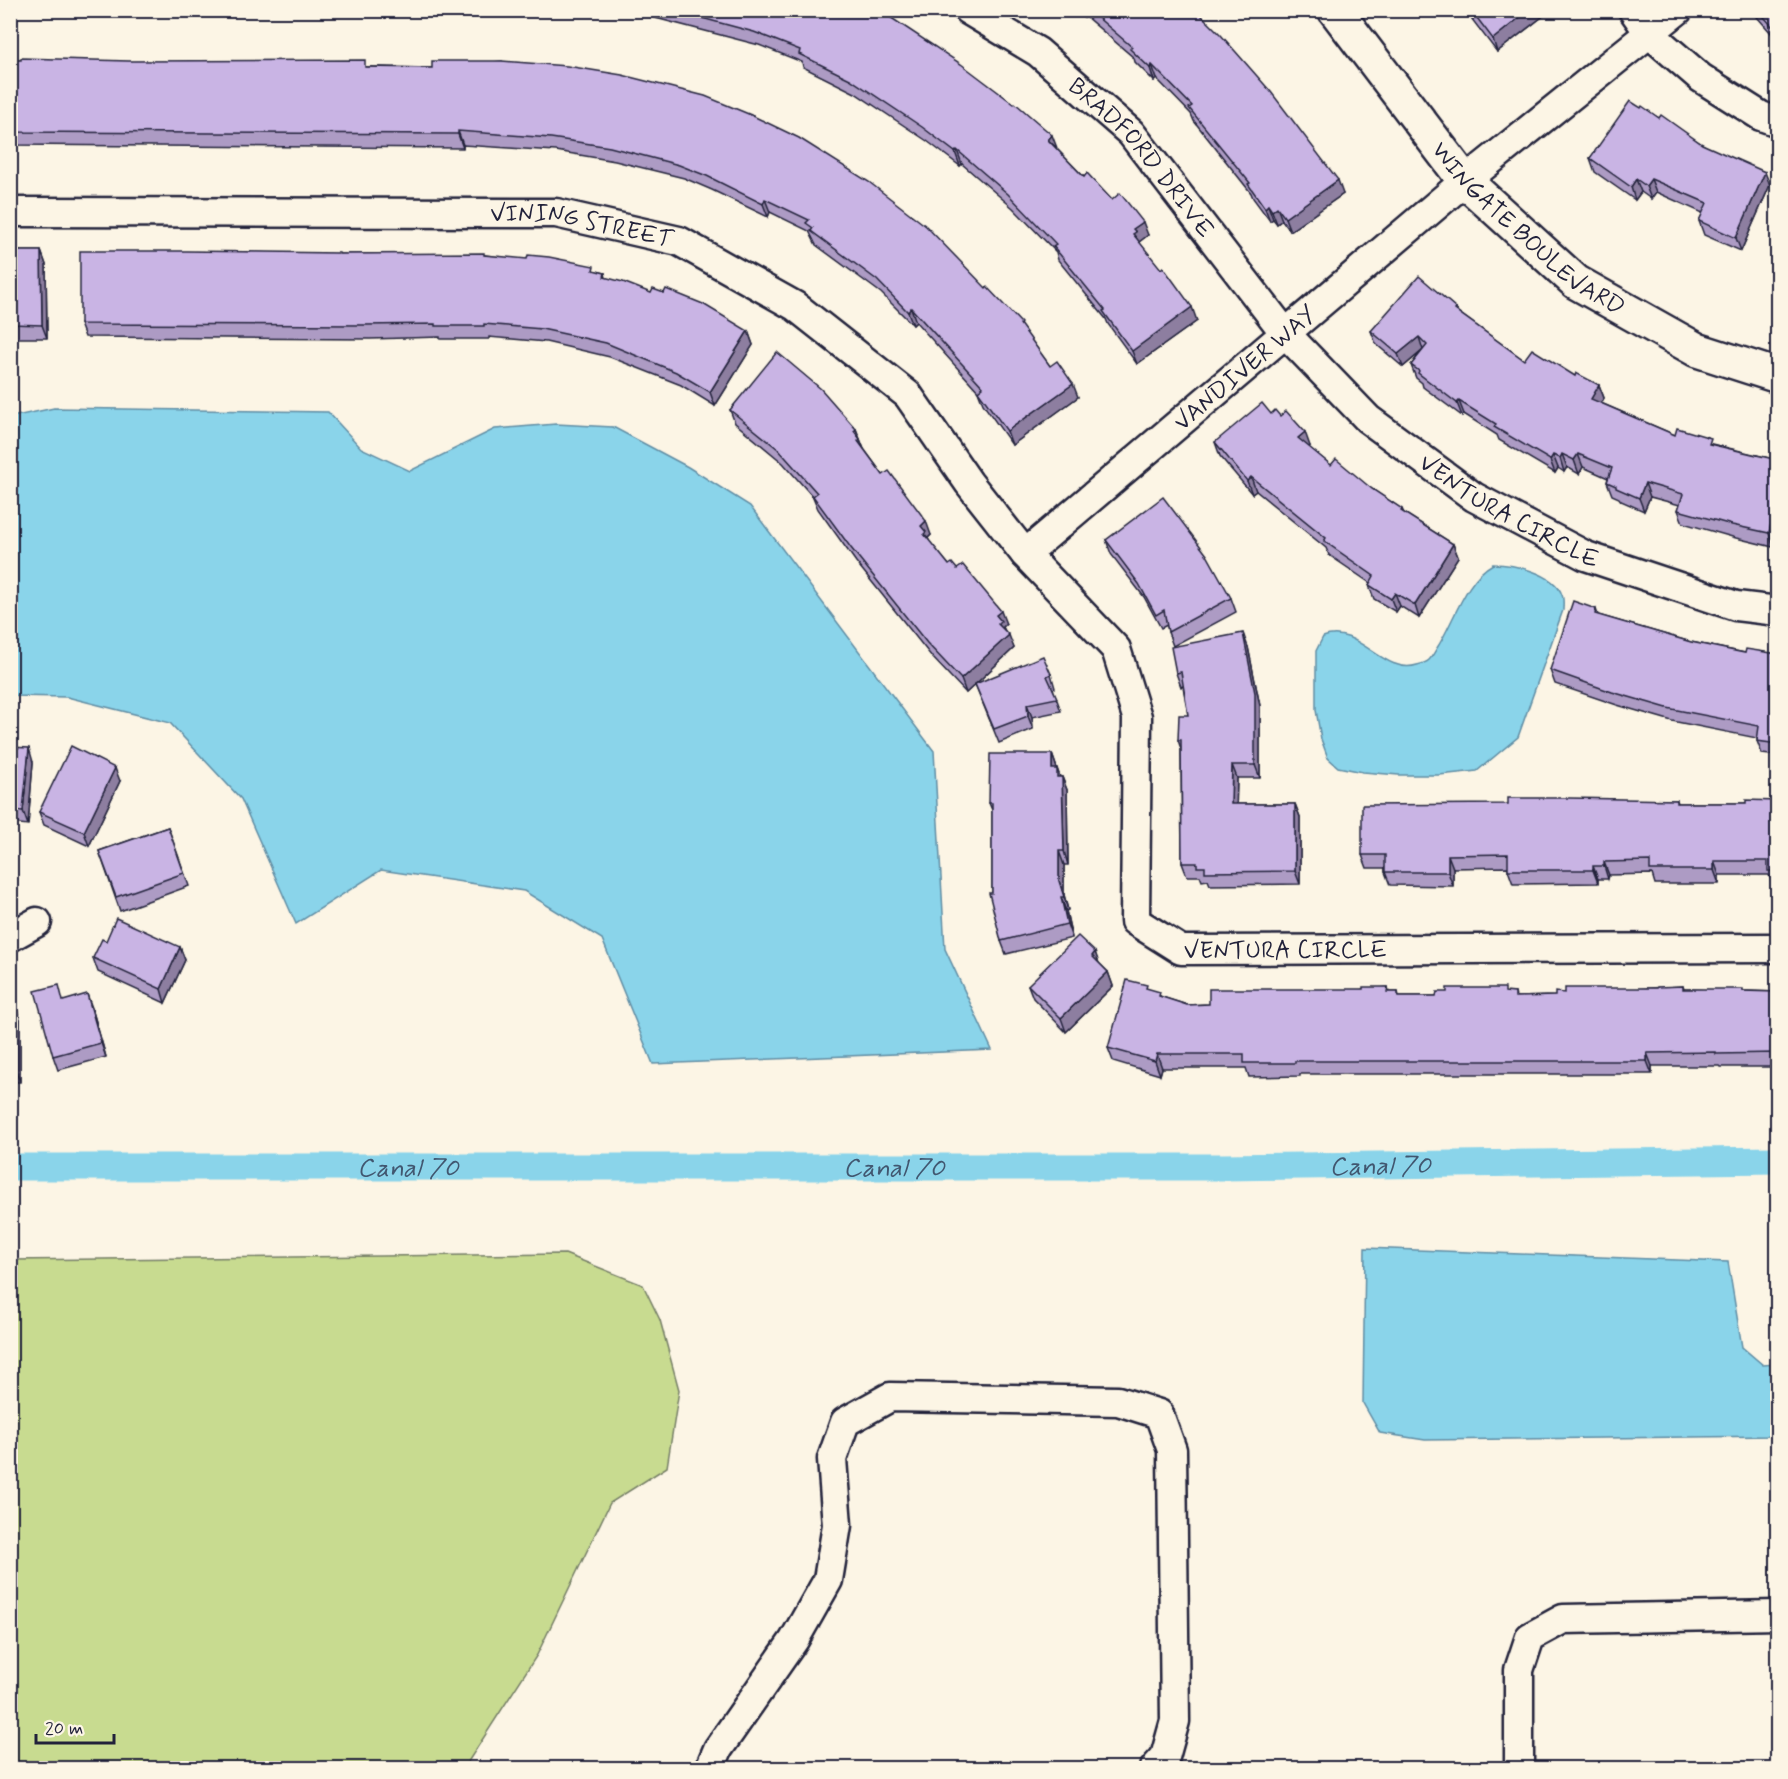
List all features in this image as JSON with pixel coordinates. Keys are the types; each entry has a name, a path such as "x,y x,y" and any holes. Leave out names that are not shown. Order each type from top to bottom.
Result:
{"street":[{"name":"BRADFORD DRIVE","path":"968,10 1038,52 1131,133 1285,333"},
{"name":"WINGATE BOULEVARD","path":"1335,10 1466,181 1576,282 1697,350 1778,376"},
{"path":"1633,10 1650,34 1701,78 1761,116 1778,122"},
{"name":"VANDIVER WAY","path":"1025,554 1466,181 1677,10"},
{"name":"VINING STREET","path":"10,212 556,213 679,241 795,306 908,395 969,483 1025,554"},
{"name":"VENTURA CIRCLE","path":"1285,333 1368,419 1474,497 1586,556 1736,606 1778,611"},
{"name":"VENTURA CIRCLE","path":"1025,554 1116,649 1137,717 1135,921 1181,950 1778,948"},
{"path":"10,937 37,922"},
{"path":"710,1768 718,1749 794,1640 828,1580 837,1525 832,1459 845,1422 890,1397 1118,1401 1160,1414 1172,1450 1175,1721 1165,1757 1155,1768"},
{"path":"1519,1768 1519,1670 1530,1637 1563,1619 1778,1615"}],"green space":[{"path":"565,1254 643,1285 660,1320 679,1390 667,1467 610,1503 537,1655 464,1768 11,1768 11,1260"}],"water":[{"path":"54,408 328,412 361,448 410,471 495,429 556,424 613,427 688,467 750,506 934,751 945,949 992,1050 653,1064 602,939 524,891 381,870 296,924 241,799 170,723 67,697 11,696 11,417"},
{"path":"1493,564 1532,571 1558,587 1563,598 1563,610 1518,737 1477,771 1439,775 1399,775 1338,767 1328,758 1321,739 1316,710 1316,651 1323,637 1336,635 1348,637 1393,663 1405,666 1425,662 1429,660 1443,638 1467,590 1483,571"},
{"path":"1365,1248 1728,1262 1742,1347 1763,1365 1777,1364 1777,1436 1425,1440 1380,1433 1363,1403"}],"building":[{"path":"672,10 876,10 890,17 1015,103 1052,135 1048,140 1084,177 1087,173 1112,200 1120,193 1143,222 1133,229 1136,232 1133,234 1161,269 1163,267 1192,307 1132,351 1103,311 1105,310 1053,246 1056,244 1008,194 957,150 955,152 850,79 799,54 800,50 754,32"},
{"path":"1089,10 1196,10 1271,92 1338,180 1285,218 1277,207 1272,211 1268,205 1265,208 1248,184 1250,183 1189,108 1192,106 1152,65 1150,68 1130,49 1132,47"},
{"path":"1471,10 1529,10 1493,39"},
{"path":"1758,10 1778,10 1778,33"},
{"path":"21,58 129,61 365,60 365,67 432,68 432,61 502,61 567,66 622,75 705,96 799,138 869,182 926,226 1021,323 1050,366 1057,361 1073,384 1007,431 978,391 983,387 911,308 908,312 877,280 811,231 813,228 806,223 809,220 765,199 763,204 707,176 679,165 610,147 551,138 458,131 458,134 10,132 10,60 21,60"},
{"path":"1630,101 1659,118 1661,115 1702,144 1765,172 1736,238 1699,221 1707,203 1651,179 1646,186 1636,179 1631,187 1590,158"},
{"path":"10,251 41,251 42,325 10,324"},
{"path":"80,251 484,253 484,255 527,259 528,255 549,257 594,266 593,270 605,273 604,277 651,293 653,289 664,293 666,289 703,304 748,331 710,392 676,372 606,343 542,329 484,324 484,326 435,326 435,324 80,324"},
{"path":"1419,276 1456,308 1455,310 1524,360 1532,349 1575,376 1576,373 1599,385 1591,399 1675,435 1677,428 1711,438 1709,444 1778,460 1778,519 1772,518 1769,533 1678,510 1683,494 1645,483 1639,498 1607,482 1612,468 1578,454 1574,460 1562,454 1560,458 1553,455 1550,460 1494,427 1496,424 1459,401 1457,403 1411,365 1427,345 1419,337 1398,354 1371,331"},
{"path":"777,352 821,389 856,429 854,431 860,439 858,441 883,475 889,471 926,521 921,526 926,532 924,534 949,565 952,563 957,569 963,565 1001,611 996,615 1001,621 998,624 1009,635 961,679 927,643 851,548 813,496 817,493 778,449 730,410"},
{"path":"1262,403 1271,414 1275,410 1280,416 1286,411 1305,432 1298,438 1331,465 1336,459 1372,489 1402,509 1401,511 1453,544 1415,605 1395,593 1391,599 1369,585 1374,576 1324,541 1326,538 1251,477 1247,481 1215,442"},
{"path":"1163,497 1207,555 1231,598 1168,632 1164,610 1156,615 1139,584 1106,540"},
{"path":"1573,601 1596,609 1595,614 1691,642 1745,653 1746,649 1778,654 1778,744 1757,741 1759,726 1667,708 1550,670"},
{"path":"1243,633 1255,693 1255,765 1232,765 1231,804 1295,804 1295,871 1205,872 1205,867 1197,867 1197,863 1182,863 1179,715 1188,715 1181,672 1176,673 1171,647"},
{"path":"1043,656 1051,674 1047,676 1057,698 1027,704 1028,716 994,729 975,684"},
{"path":"71,746 115,768 84,832 39,812"},
{"path":"10,747 29,748 23,811 10,810"},
{"path":"990,754 1052,754 1052,769 1057,769 1057,777 1062,777 1064,851 1059,851 1059,881 1064,897 1061,897 1067,924 1001,941 989,893 992,893"},
{"path":"1508,798 1677,800 1677,803 1778,801 1778,871 1768,871 1768,861 1714,861 1714,870 1650,870 1650,861 1604,862 1604,866 1593,866 1593,870 1508,870 1508,854 1448,855 1448,872 1385,872 1385,855 1362,855 1362,805 1508,804"},
{"path":"168,827 184,873 116,897 99,851"},
{"path":"116,918 180,947 161,989 93,958 102,939 106,941"},
{"path":"1078,936 1095,952 1092,956 1108,972 1061,1018 1028,985"},
{"path":"1127,980 1147,985 1146,988 1160,992 1159,996 1187,1005 1209,1004 1209,989 1388,987 1387,992 1398,992 1398,996 1436,996 1437,992 1447,992 1447,988 1505,988 1505,992 1515,993 1515,997 1555,996 1555,992 1565,993 1565,988 1683,986 1683,989 1743,989 1743,991 1778,992 1778,1060 1776,1060 1776,1053 1716,1054 1716,1052 1647,1053 1647,1061 1244,1063 1244,1054 1157,1054 1155,1061 1108,1048"},
{"path":"59,985 63,1001 87,994 101,1043 53,1056 35,991"},
{"path":"10,1006 16,1006 15,1069 10,1069"}],"waterway":[{"name":"Canal 70","path":"10,1167 1222,1167 1778,1160"}]}
